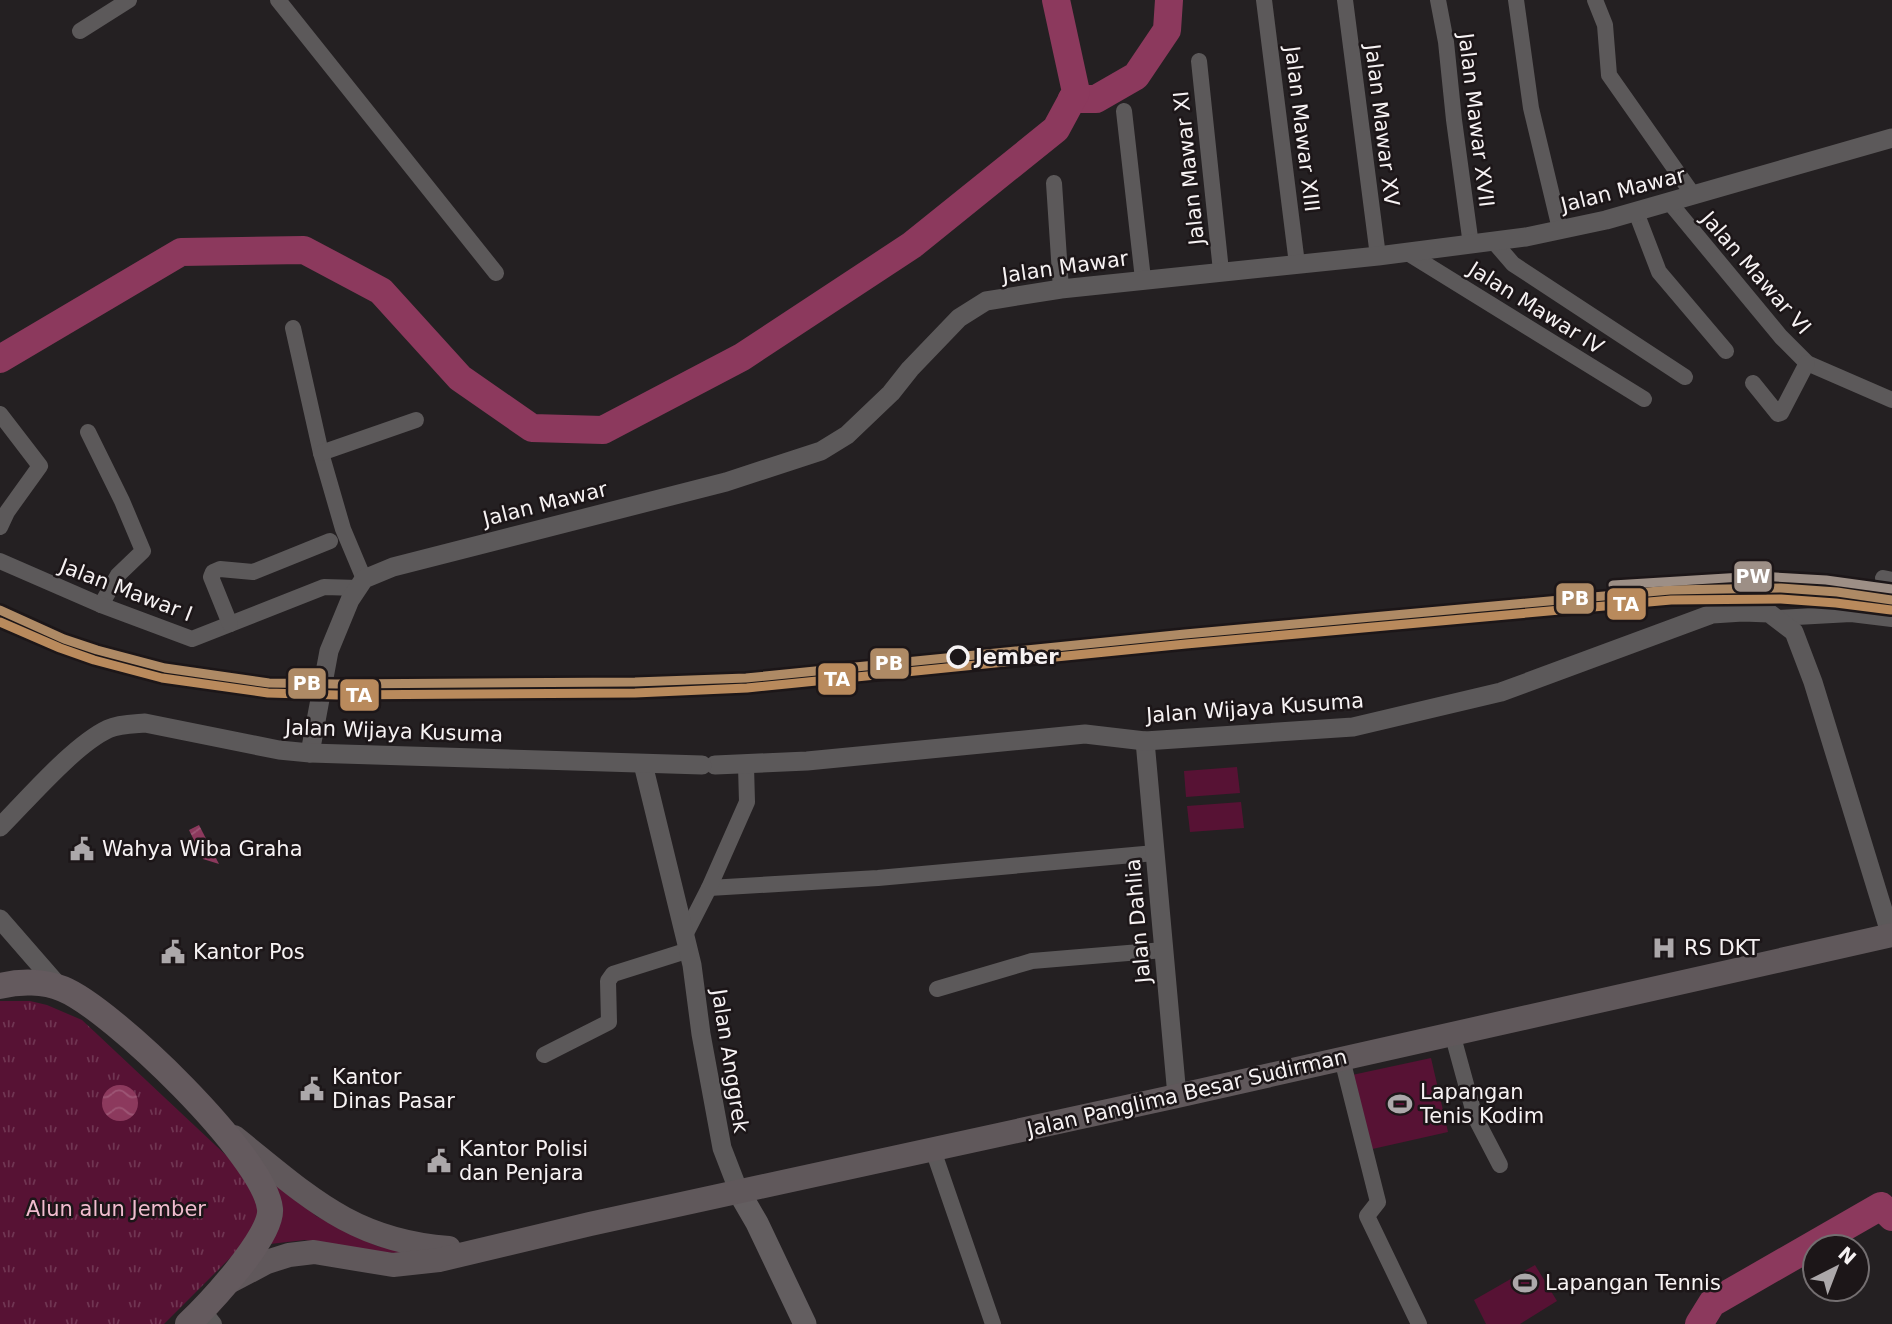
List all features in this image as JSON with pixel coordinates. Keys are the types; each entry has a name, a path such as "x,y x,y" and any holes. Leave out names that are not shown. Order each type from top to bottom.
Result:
{"highway":[{"path":"0,986 31,983 61,989 79,997 124,1031 218,1124 265,1190 270,1212 265,1228 201,1319"}],"main road":[{"name":"Jalan Panglima Besar Sudirman","path":"229,1282 267,1262 289,1255 314,1252 393,1265 439,1260 590,1224 1177,1096 1891,935"},
{"name":"Jalan Panglima Besar Sudirman","path":"218,1124 299,1190 327,1210 360,1228 381,1237 414,1245 482,1251"},
{"path":"739,1192 805,1324"}],"street":[{"path":"80,31 129,0"},
{"path":"278,0 496,273"},
{"name":"Jalan Mawar XIII","path":"1264,0 1297,264"},
{"name":"Jalan Mawar XV","path":"1345,0 1378,256"},
{"name":"Jalan Mawar XVII","path":"1438,0 1446,42 1471,245"},
{"path":"1516,0 1531,108 1560,229"},
{"path":"1595,0 1605,25 1609,75 1694,196"},
{"name":"Jalan Mawar XI","path":"1199,61 1221,271"},
{"path":"1124,111 1143,279"},
{"name":"Jalan Mawar","path":"361,583 393,567 726,482 821,451 847,435 891,393 959,318 986,301 1143,279 1494,242 1636,212 1892,138"},
{"path":"1054,183 1061,289"},
{"name":"Jalan Mawar VI","path":"1670,203 1755,307 1807,363 1892,400"},
{"path":"1636,212 1659,272 1726,351"},
{"path":"1494,242 1513,264 1685,376"},
{"name":"Jalan Mawar IV","path":"1406,253 1644,399"},
{"path":"293,328 321,453 361,583 350,600 329,651 310,753"},
{"path":"1754,383 1779,414 1807,363"},
{"path":"0,414 40,466 7,512 0,527"},
{"path":"321,453 416,420"},
{"path":"89,432 143,551 118,575 101,605"},
{"path":"230,624 211,577 213,572 220,569 253,572 330,541"},
{"name":"Jalan Mawar I","path":"0,561 101,605 192,639 324,587 361,583"},
{"name":"Jalan Wijaya Kusuma","path":"0,827 90,741 108,729 125,724 145,723 279,750 310,753 643,764 746,765 1085,734 1145,741 1353,727 1501,692 1712,614 1769,613 1778,618"},
{"path":"1778,618 1851,614 1892,619"},
{"path":"1778,618 1794,632 1813,682 1891,935"},
{"name":"Jalan Dahlia","path":"1145,741 1177,1096"},
{"name":"Jalan Anggrek","path":"643,764 687,943 722,1149 739,1192"},
{"path":"544,1055 609,1022 608,981 613,974 687,943 747,802 746,765"},
{"path":"709,888 878,878 1155,853"},
{"path":"0,919 61,989"},
{"path":"937,989 1032,961 1164,950"},
{"path":"1452,1033 1475,1117 1500,1165"},
{"path":"1342,1059 1378,1202 1367,1216 1419,1324"},
{"path":"933,1150 993,1324"}],"green space":[{"path":"1237,767 1240,793 1186,797 1184,771"},
{"path":"1241,802 1244,828 1190,832 1187,806"},
{"name":"Alun alun Jember","path":"0,1001 30,1001 82,1020 229,1158 253,1185 260,1215 247,1241 164,1324 0,1324"},
{"name":"Lapangan Tenis Kodim","path":"1431,1058 1448,1132 1368,1150 1352,1075"},
{"path":"265,1169 316,1216 377,1246 419,1254 374,1252 305,1240 270,1244"},
{"name":"Lapangan Tennis","path":"1535,1265 1557,1301 1520,1324 1486,1324 1474,1300"}],"water":[{"path":"199,825 219,864 203,859 189,830"},
{"path":"120,1085 133,1090 138,1103 133,1116 120,1121 107,1116 102,1103 107,1090"}],"waterway":[{"path":"0,359 181,252 304,250 381,291 460,378 532,428 603,430 742,357 912,245 1056,129 1076,92 1056,0"},
{"path":"1072,99 1096,99 1136,76 1167,30 1169,0"},
{"path":"1699,1324 1712,1303 1881,1206 1892,1217"}],"transit line":[{"name":"PW","path":"1613,585 1759,576 1826,580 1892,589"},
{"name":"PB","path":"0,610 64,639 165,668 269,683 336,684 635,682 746,678 1185,634 1670,590 1781,588 1892,600"},
{"name":"TA","path":"0,622 94,660 162,678 268,693 337,695 635,693 747,688 1186,644 1671,600 1781,599 1891,610"}],"place":[{"name":"Jember","path":"958,657"},
{"name":"Wahya Wiba Graha","path":"82,849"},
{"name":"RS DKT","path":"1664,948"},
{"name":"Kantor Pos","path":"173,952"},
{"name":"Kantor Dinas Pasar","path":"312,1089"},
{"name":"Lapangan Tenis Kodim","path":"1400,1104"},
{"name":"Kantor Polisi dan Penjara","path":"439,1161"},
{"name":"Lapangan Tennis","path":"1525,1283"}]}
